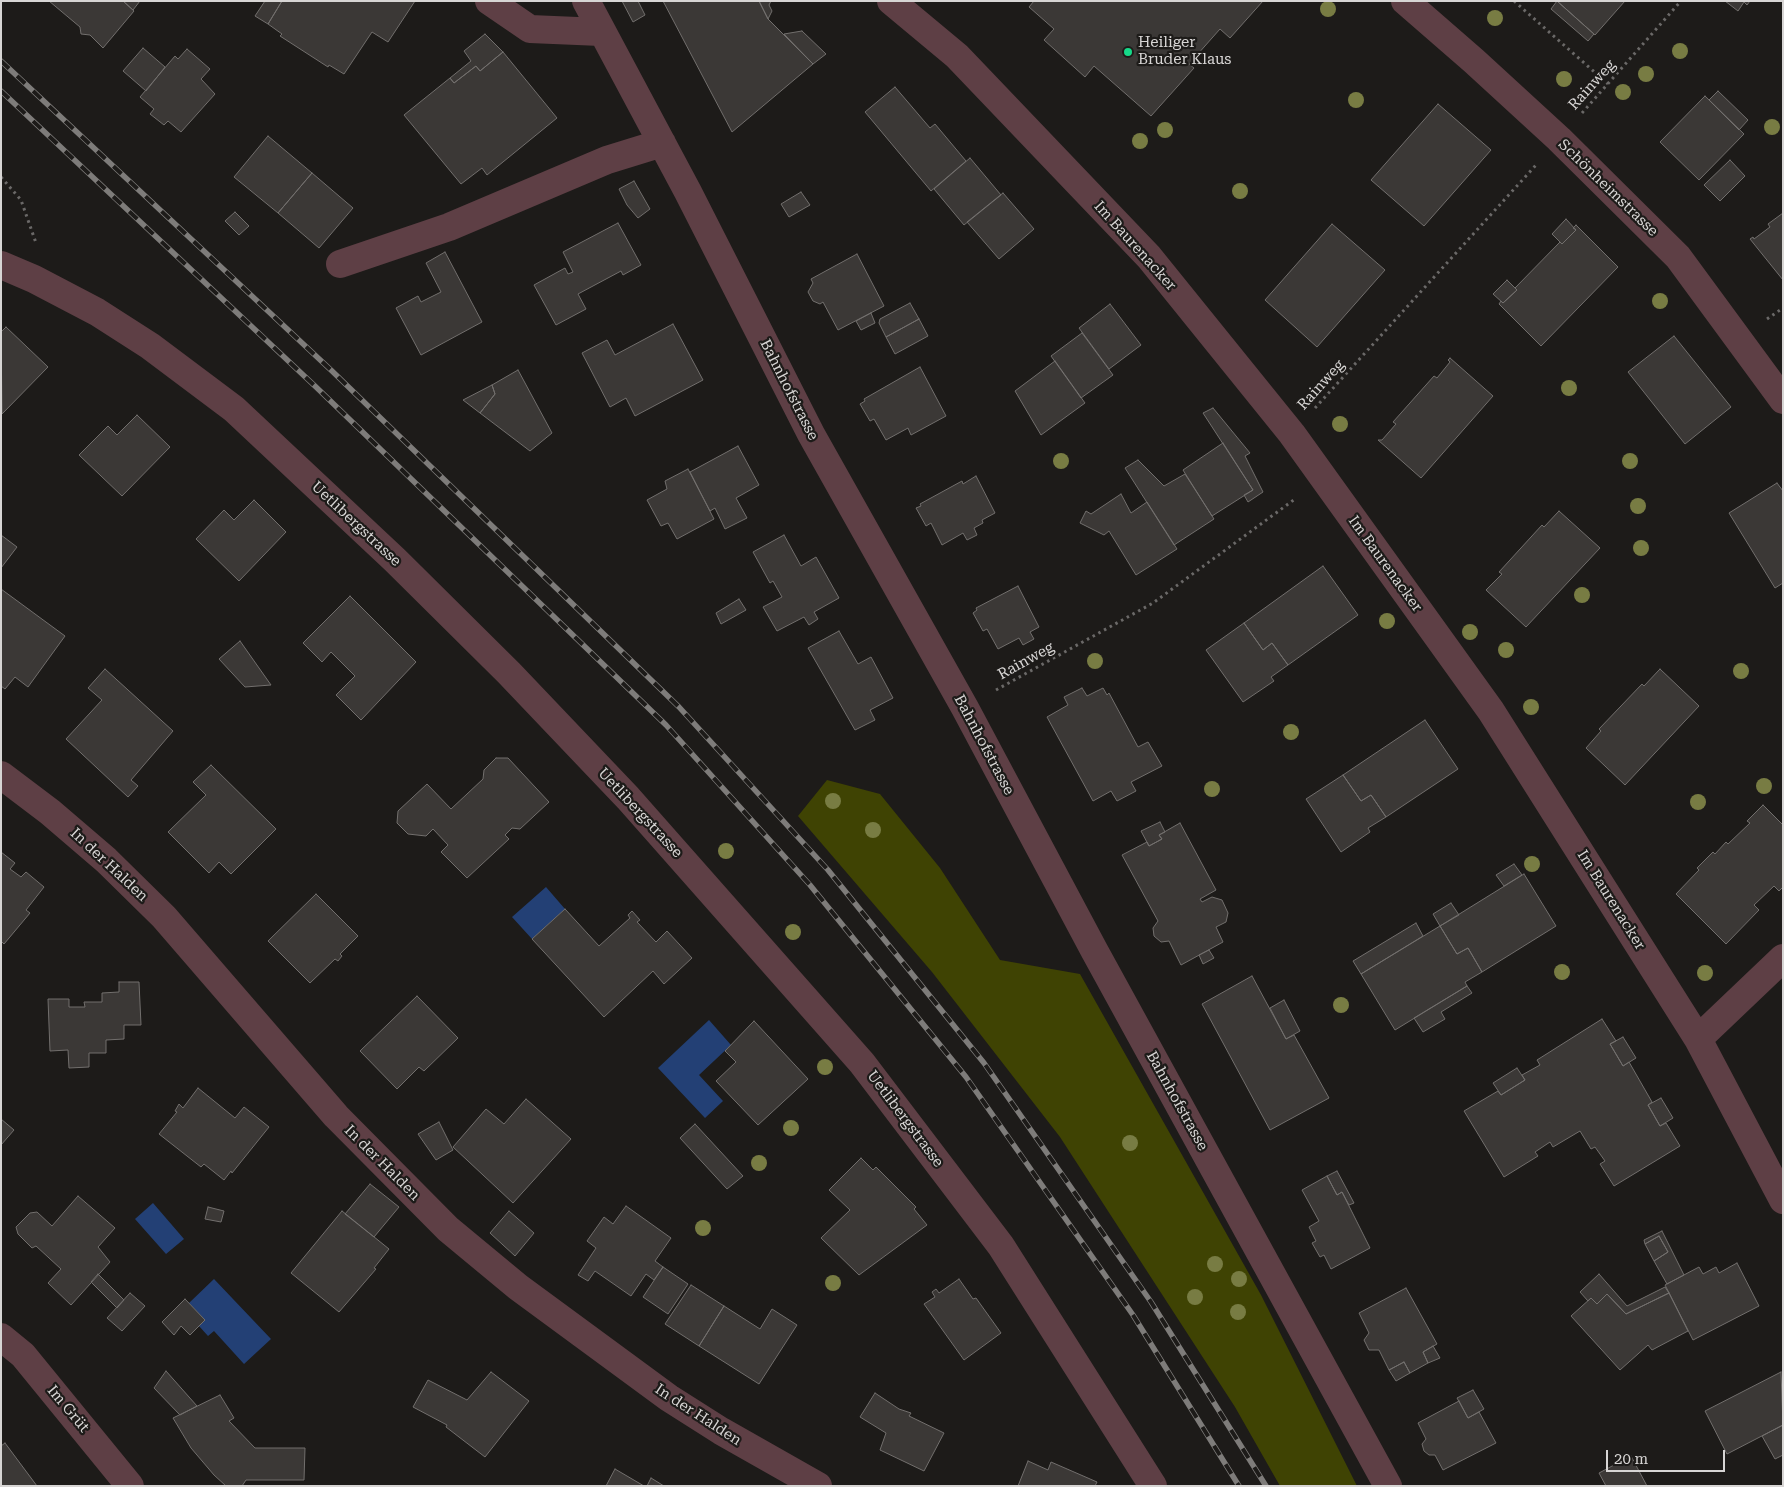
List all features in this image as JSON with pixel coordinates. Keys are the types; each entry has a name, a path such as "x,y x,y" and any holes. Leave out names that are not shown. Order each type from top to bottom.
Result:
{"street":[{"path":"489,1 530,29 601,32"},
{"name":"Bahnhofstrasse","path":"586,1 662,143 811,434 965,708 1099,958 1388,1486"},
{"name":"Im Baurenacker","path":"891,1 957,56 1149,257 1292,434 1491,710 1698,1038 1783,1200"},
{"name":"Schönheimstrasse","path":"1405,1 1474,60 1559,139 1678,256 1783,400"},
{"path":"340,264 450,227 608,160 662,143"},
{"name":"Uetlibergstrasse","path":"1,265 34,279 97,312 135,336 234,409 402,567 508,673 628,798 862,1063 1001,1246 1153,1486"},
{"name":"In der Halden","path":"1,775 50,812 106,860 164,917 336,1116 448,1229 518,1287 670,1398 721,1431 818,1486"},
{"path":"1698,1038 1783,958"},
{"name":"Im Grüt","path":"1,1337 23,1355 130,1486"}],"path":[{"path":"1514,1 1608,84"},
{"name":"Rainweg","path":"1292,434 1681,1"},
{"path":"1,177 21,200 36,240 34,279"},
{"name":"Rainweg","path":"965,708 1153,603 1299,496"}],"shaded area":[{"path":"827,780 880,794 940,868 1000,960 1080,974 1261,1295 1357,1486 1280,1486 1235,1407 1060,1137 932,972 798,816"}],"water":[{"path":"546,887 565,909 532,939 512,917"},
{"path":"709,1020 731,1045 699,1075 723,1101 705,1118 658,1068"},
{"path":"153,1203 184,1239 166,1254 135,1219"},
{"path":"214,1279 271,1339 244,1364 214,1331 208,1336 199,1326 205,1320 189,1303"}],"building":[{"path":"49,1 123,1 134,11 103,48 90,35 81,34 80,27"},
{"path":"123,1 140,1 133,10"},
{"path":"265,1 282,1 268,24 255,16"},
{"path":"282,1 415,1 388,42 372,32 344,74 329,65 328,67 280,36 282,34 268,24"},
{"path":"622,1 638,1 645,15 633,22"},
{"path":"663,1 759,1 768,19 813,64 732,132"},
{"path":"759,1 771,1 769,5 772,11 768,19"},
{"name":"Heiliger Bruder Klaus","path":"1034,1 1263,1 1230,38 1220,29 1189,64 1194,68 1151,116 1094,66 1085,77 1044,40 1054,29 1029,7"},
{"path":"1557,1 1625,1 1595,35"},
{"path":"1557,1 1594,34 1588,41 1551,9"},
{"path":"1725,1 1750,1 1747,5 1744,2 1738,11"},
{"path":"802,31 826,54 813,64 784,34"},
{"path":"485,34 503,52 480,71 476,66 454,83 450,78 471,61 464,51"},
{"path":"143,48 165,67 146,91 123,71"},
{"path":"187,49 210,69 201,79 215,94 181,132 168,121 164,125 150,114 154,109 140,97 175,56 178,59"},
{"path":"503,52 557,118 487,175 482,168 461,184 404,115 450,78 454,83 476,66 480,71"},
{"path":"895,87 930,128 935,124 966,161 931,191 865,112"},
{"path":"1718,91 1748,120 1739,130 1709,100"},
{"path":"1705,96 1744,134 1699,180 1660,142"},
{"path":"1438,104 1491,150 1424,226 1371,180"},
{"path":"268,136 312,173 278,213 234,177"},
{"path":"970,158 1001,195 964,225 934,189"},
{"path":"1730,160 1745,176 1720,201 1704,185"},
{"path":"312,173 353,208 319,248 278,213"},
{"path":"634,181 650,209 638,218 627,205 619,189"},
{"path":"801,192 810,205 789,217 781,204"},
{"path":"1003,193 1034,229 999,259 967,222"},
{"path":"235,212 249,226 239,235 225,221"},
{"path":"1783,213 1783,280 1750,239 1753,237 1754,239 1770,227 1768,224"},
{"path":"1566,219 1576,230 1562,244 1552,234"},
{"path":"618,223 641,265 623,275 621,271 578,294 586,309 556,325 534,285 565,268 568,274 573,272 563,252"},
{"path":"1332,224 1385,270 1317,347 1265,300"},
{"path":"1576,225 1618,267 1541,346 1499,304 1501,301 1503,303 1517,290 1515,288 1560,242 1562,244 1576,230 1573,228"},
{"path":"445,252 482,322 421,355 396,308 418,296 421,302 441,292 426,263"},
{"path":"857,254 884,306 838,330 823,302 820,304 813,301 808,292 813,283 811,279"},
{"path":"1507,280 1517,290 1503,303 1493,294"},
{"path":"910,303 919,319 886,337 879,323 880,319"},
{"path":"1110,304 1141,345 1109,369 1079,328"},
{"path":"871,313 875,323 861,330 856,321"},
{"path":"919,319 928,336 895,354 886,337"},
{"path":"673,324 703,380 635,416 626,398 610,407 582,353 607,340 615,355"},
{"path":"6,327 48,367 2,414 1,332"},
{"path":"1082,333 1113,375 1081,398 1051,356"},
{"path":"1674,336 1731,407 1685,444 1628,372"},
{"path":"1450,358 1493,396 1421,478 1378,440 1382,440 1396,424 1393,422 1434,376 1437,378 1450,362 1448,360"},
{"path":"1055,361 1085,403 1041,435 1015,391"},
{"path":"920,367 946,416 911,435 908,428 886,440 874,419 870,421 860,404 865,401 864,399"},
{"path":"518,370 552,433 530,451 480,413 495,394 492,385"},
{"path":"492,385 495,394 480,413 463,400"},
{"path":"1213,408 1250,453 1245,456 1263,492 1248,502 1244,495 1253,490 1203,413"},
{"path":"137,415 170,447 122,496 79,455 108,426 117,435"},
{"path":"1223,443 1253,490 1212,516 1183,470"},
{"path":"738,446 759,485 736,498 747,518 725,529 715,508 710,511 690,472"},
{"path":"1138,460 1164,486 1185,474 1214,519 1174,545 1125,468"},
{"path":"688,469 714,519 677,539 668,523 661,526 647,500 667,489 665,481"},
{"path":"976,476 995,513 982,520 983,523 974,528 977,535 967,540 963,533 942,545 931,523 926,526 916,508 962,481 963,484"},
{"path":"1777,483 1783,491 1783,583 1775,588 1729,513"},
{"path":"1121,494 1131,513 1147,502 1177,549 1136,575 1109,531 1104,535 1080,523 1086,511 1091,514"},
{"path":"254,500 286,532 239,581 196,539 224,510 234,520"},
{"path":"1559,511 1600,548 1526,627 1486,590 1502,574 1499,572 1542,525 1544,527"},
{"path":"1,535 17,547 1,568"},
{"path":"784,535 801,566 816,557 839,598 814,612 818,619 809,625 804,617 777,631 763,607 782,597 773,581 770,583 753,552"},
{"path":"1323,566 1358,615 1288,665 1272,643 1263,650 1244,623"},
{"path":"1018,586 1039,627 1030,632 1034,639 1023,645 1019,638 998,649 987,629 983,631 973,613 977,610 976,608"},
{"path":"1,589 65,636 28,687 15,677 5,689 1,686"},
{"path":"350,596 416,662 361,720 336,695 355,676 331,652 322,662 303,643"},
{"path":"739,599 746,610 721,624 716,613"},
{"path":"1244,623 1263,650 1272,643 1288,665 1271,677 1274,681 1243,702 1206,650"},
{"path":"839,631 858,664 871,657 893,698 870,710 875,720 855,730 808,648"},
{"path":"240,641 271,685 245,687 219,659"},
{"path":"105,669 173,731 131,780 138,786 128,797 66,739 102,700 88,688"},
{"path":"1660,669 1699,706 1625,785 1586,748 1601,731 1599,729 1642,684 1644,686"},
{"path":"1082,688 1087,696 1103,688 1107,695 1109,693 1138,747 1148,742 1162,766 1131,782 1136,791 1117,801 1111,791 1093,801 1047,717 1068,705 1064,697"},
{"path":"1425,720 1458,769 1386,817 1371,795 1361,801 1343,775"},
{"path":"496,758 508,758 549,802 520,829 512,828 505,835 509,839 467,878 441,852 448,845 433,829 426,836 408,834 397,823 398,811 427,784 451,809 483,779 484,770"},
{"path":"211,765 276,829 231,874 219,862 209,873 168,832 206,795 193,782"},
{"path":"1343,775 1361,801 1371,795 1386,817 1368,828 1370,832 1341,852 1306,799"},
{"path":"1763,805 1783,825 1783,887 1779,891 1774,886 1754,905 1759,910 1726,944 1676,894 1713,852 1715,854 1726,842 1728,844 1750,823 1747,821"},
{"path":"1160,822 1165,832 1159,835 1162,839 1149,846 1141,831"},
{"path":"1180,823 1216,890 1200,899 1202,902 1212,897 1222,900 1228,913 1226,922 1216,927 1223,942 1181,965 1169,941 1161,942 1154,936 1153,928 1158,921 1122,855 1147,842 1149,846 1162,839 1159,835"},
{"path":"1,852 15,863 10,869 21,877 26,872 44,887 26,910 30,913 4,944 1,941"},
{"path":"1514,864 1522,875 1504,886 1496,875"},
{"path":"1524,874 1556,926 1482,972 1468,948 1457,954 1440,926"},
{"path":"316,894 358,936 340,954 342,956 338,961 335,959 310,983 268,941"},
{"path":"1451,903 1459,915 1440,926 1433,914"},
{"path":"565,909 599,946 630,918 628,915 632,911 640,920 637,922 656,942 667,931 692,958 664,984 653,971 604,1017 532,939"},
{"path":"1416,923 1423,936 1361,974 1353,961"},
{"path":"1440,926 1457,954 1468,948 1482,972 1465,982 1467,986 1395,1030 1361,974"},
{"path":"1209,950 1214,958 1203,964 1199,955"},
{"path":"1252,976 1286,1039 1294,1035 1329,1098 1270,1130 1202,1004"},
{"path":"119,982 139,982 141,1025 124,1025 124,1039 106,1040 106,1053 89,1053 89,1067 69,1068 68,1050 50,1051 48,999 69,999 69,1007 85,1007 84,1002 102,1002 102,993 119,992"},
{"path":"1467,986 1472,993 1441,1012 1445,1019 1423,1032 1414,1018"},
{"path":"417,996 458,1038 424,1071 419,1067 397,1089 360,1051"},
{"path":"1284,1000 1300,1031 1286,1039 1270,1008"},
{"path":"1602,1019 1616,1041 1610,1044 1623,1066 1629,1062 1652,1102 1648,1105 1660,1126 1666,1123 1680,1146 1614,1186 1600,1164 1605,1161 1595,1147 1591,1149 1580,1131 1553,1147 1550,1142 1535,1152 1538,1156 1504,1177 1464,1111 1498,1091 1501,1095 1525,1080 1522,1075 1540,1065 1537,1060"},
{"path":"754,1021 808,1079 758,1125 716,1081 736,1062 725,1051"},
{"path":"1623,1037 1636,1058 1623,1066 1610,1044"},
{"path":"1517,1068 1525,1080 1501,1095 1493,1083"},
{"path":"198,1088 235,1118 244,1107 269,1127 232,1173 231,1171 224,1180 204,1164 201,1167 159,1134 177,1112 175,1111 179,1104 183,1108"},
{"path":"1661,1098 1673,1118 1660,1126 1648,1105"},
{"path":"526,1099 571,1139 513,1203 453,1147 486,1109 504,1124"},
{"path":"1,1119 14,1130 1,1145"},
{"path":"439,1122 453,1150 436,1160 418,1134"},
{"path":"695,1124 743,1176 727,1189 680,1138"},
{"path":"861,1158 873,1170 876,1167 916,1207 914,1209 927,1225 859,1275 821,1238 850,1210 829,1190"},
{"path":"1337,1171 1354,1203 1349,1205 1342,1192 1337,1195 1327,1176"},
{"path":"1327,1176 1337,1195 1342,1192 1370,1248 1331,1269 1324,1255 1320,1257 1312,1243 1316,1241 1309,1227 1319,1221 1302,1190"},
{"path":"370,1184 399,1207 374,1237 345,1214"},
{"path":"78,1196 115,1228 98,1247 110,1262 71,1305 48,1283 61,1269 36,1246 32,1248 18,1234 16,1227 30,1213 37,1212 52,1226"},
{"path":"626,1206 671,1238 655,1261 663,1267 654,1280 646,1274 631,1296 595,1271 588,1281 578,1275 596,1248 587,1241 604,1217 613,1224"},
{"path":"208,1207 224,1211 221,1222 205,1219"},
{"path":"342,1211 389,1249 374,1268 376,1269 339,1312 291,1273"},
{"path":"509,1211 534,1233 515,1256 490,1233"},
{"path":"1662,1231 1684,1275 1667,1284 1654,1261 1668,1252 1659,1236 1645,1244 1644,1240"},
{"path":"1659,1236 1668,1252 1654,1261 1645,1244"},
{"path":"1737,1263 1759,1306 1693,1340 1665,1285 1699,1267 1703,1274 1716,1267 1719,1273"},
{"path":"663,1267 688,1284 668,1314 643,1297"},
{"path":"98,1274 124,1300 117,1308 91,1282"},
{"path":"1599,1274 1627,1306 1665,1287 1669,1293 1626,1314 1607,1294 1597,1304 1591,1298 1588,1301 1580,1292"},
{"path":"959,1279 973,1299 976,1298 1001,1333 964,1360 924,1304 935,1297 932,1292 936,1289 939,1293"},
{"path":"691,1285 724,1306 699,1346 665,1324"},
{"path":"1406,1288 1437,1344 1423,1352 1428,1363 1410,1373 1404,1362 1389,1370 1379,1350 1369,1350 1364,1340 1369,1333 1359,1313"},
{"path":"130,1293 145,1306 122,1331 107,1318"},
{"path":"1669,1293 1688,1331 1652,1350 1648,1345 1620,1370 1571,1316 1591,1298 1597,1304 1607,1294 1626,1314"},
{"path":"185,1299 205,1320 190,1335 181,1326 174,1335 162,1322"},
{"path":"724,1306 760,1329 772,1309 797,1325 759,1384 699,1346"},
{"path":"1433,1346 1440,1358 1428,1363 1423,1352"},
{"path":"1404,1362 1410,1373 1396,1381 1389,1370"},
{"path":"166,1371 197,1406 180,1415 154,1388"},
{"path":"491,1372 529,1401 485,1457 446,1427 447,1425 413,1407 428,1380 467,1400"},
{"path":"1781,1372 1783,1425 1727,1454 1705,1411"},
{"path":"1473,1390 1484,1409 1468,1418 1457,1398"},
{"path":"875,1393 899,1409 911,1413 909,1416 944,1433 924,1471 880,1450 886,1433 860,1417"},
{"path":"220,1395 234,1418 229,1421 255,1448 305,1448 304,1480 246,1480 242,1486 226,1486 214,1475 191,1448 173,1418"},
{"path":"1459,1401 1468,1418 1479,1412 1496,1443 1443,1470 1435,1455 1429,1455 1424,1451 1422,1444 1426,1439 1418,1423"},
{"path":"1783,1425 1783,1455 1775,1459 1762,1436"},
{"path":"5,1443 37,1486 1,1486 1,1446"},
{"path":"1631,1456 1647,1486 1606,1486 1599,1473"},
{"path":"1028,1461 1048,1470 1051,1462 1097,1482 1095,1486 1018,1486"},
{"path":"615,1469 644,1486 606,1486"},
{"path":"651,1478 664,1486 647,1486"}],"railway":[{"path":"1,61 332,371 679,707 828,870 984,1063 1151,1302 1266,1486"},
{"path":"1,91 316,387 666,725 810,885 966,1077 1133,1315 1239,1486"}],"place":[{"name":"Heiliger Bruder Klaus","path":"1128,52"}]}
